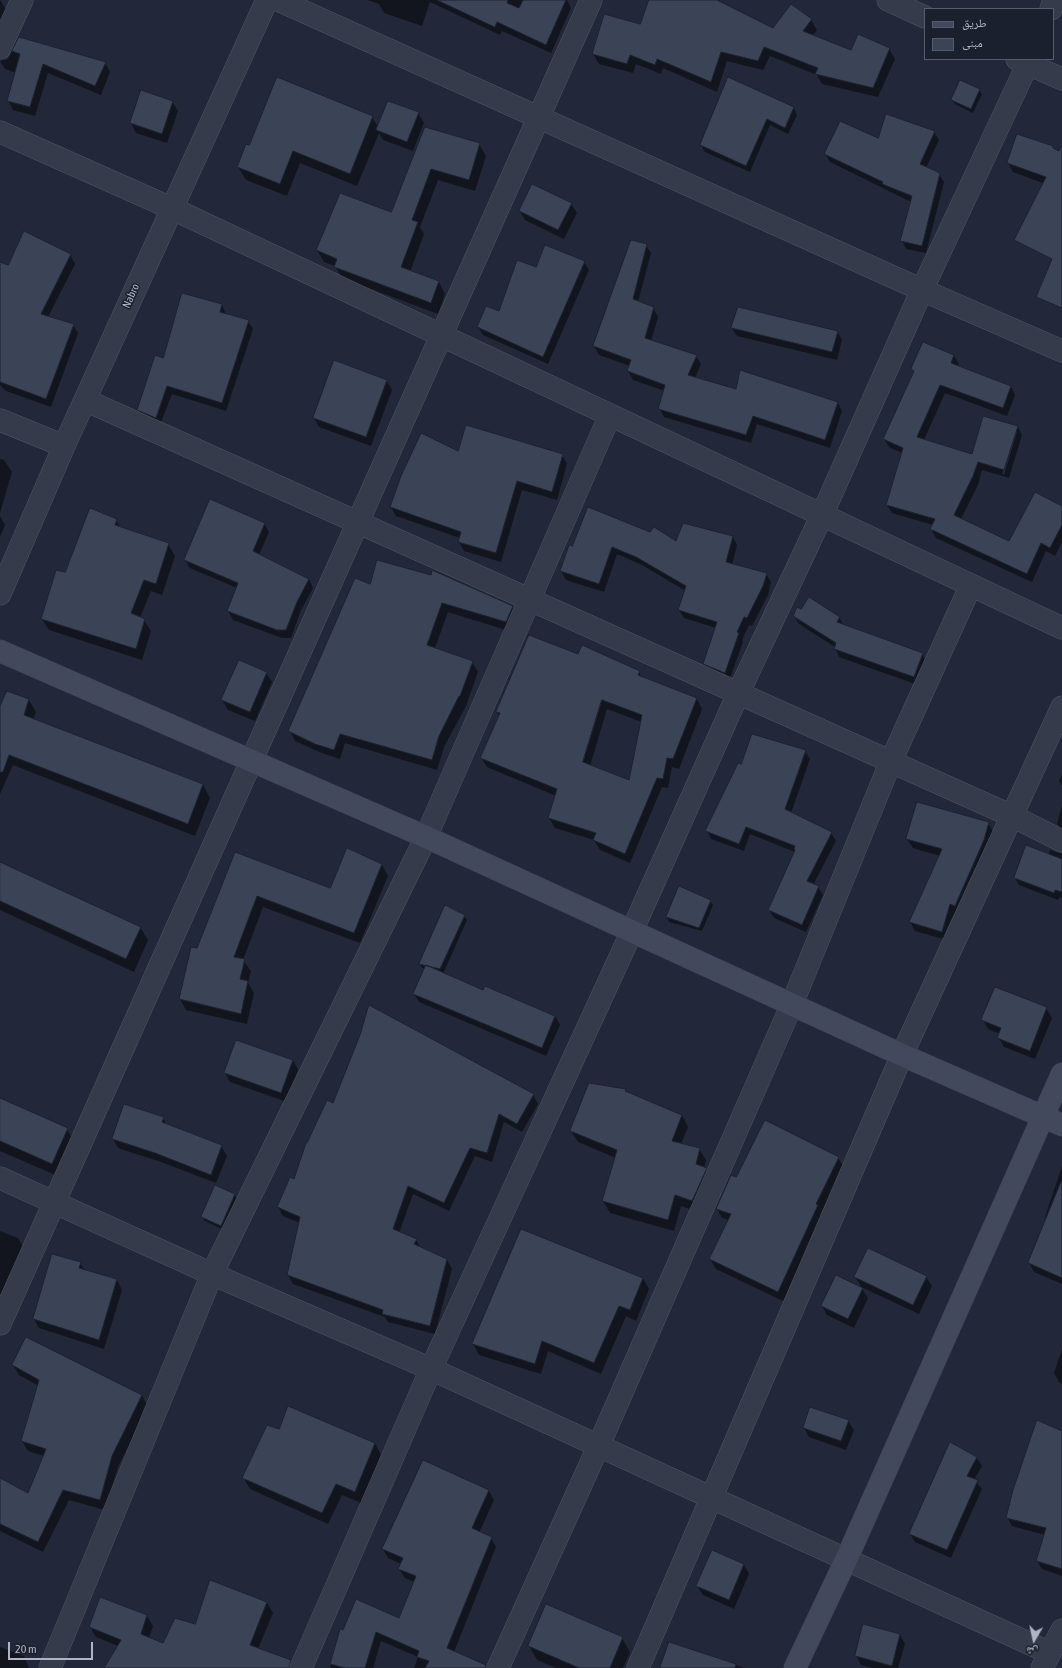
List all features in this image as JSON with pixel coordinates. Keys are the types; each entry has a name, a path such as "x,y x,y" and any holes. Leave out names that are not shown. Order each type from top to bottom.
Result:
{"street":[{"path":"0,48 22,0"},
{"name":"Nabro","path":"0,594 64,446 171,208 267,0"},
{"path":"278,0 922,290 1062,351"},
{"path":"0,1324 591,0"},
{"path":"888,0 924,17"},
{"path":"300,1668 431,1369 632,931 738,694 822,515 1025,61 1062,80"},
{"path":"0,132 171,208 1062,628"},
{"path":"85,400 1012,816 1062,841"},
{"path":"50,1668 212,1274 426,837 610,415"},
{"path":"0,420 64,446"},
{"path":"498,1668 599,1445 792,1004 891,762 970,585"},
{"path":"0,651 426,837 902,1055 1062,1125"},
{"path":"638,1668 902,1055 1062,707"},
{"path":"796,1668 846,1560 1042,1116 1062,1074"},
{"path":"0,1178 212,1274 431,1369 599,1445 712,1499 846,1560 1046,1660 1062,1630"}],"building":[{"path":"437,0 508,0 507,3 519,8 523,0 566,0 546,45 497,22 495,27"},
{"path":"649,0 717,0 773,28 791,4 812,19 803,31 851,50 858,34 890,48 873,88 815,74 818,68 764,47 758,61 721,52 711,82 657,59 655,65 630,55 627,64 592,54 604,14 640,24"},
{"path":"19,37 106,62 95,86 43,64 30,107 7,101 20,54 12,51"},
{"path":"277,77 373,116 350,174 293,151 280,184 237,167 246,144 249,145"},
{"path":"728,77 794,107 785,128 767,119 746,166 700,145"},
{"path":"960,80 980,89 971,109 951,100"},
{"path":"141,90 173,101 162,134 130,123"},
{"path":"388,101 419,112 407,142 376,130"},
{"path":"886,114 935,131 920,164 940,173 922,246 900,241 912,196 882,184 883,182 824,154 840,121 878,138"},
{"path":"425,127 480,143 469,180 431,169 412,220 418,222 401,267 439,281 431,303 334,267 337,259 316,250 340,193 391,212"},
{"path":"1017,134 1053,146 1053,148 1059,151 1062,145 1062,308 1036,297 1052,259 1014,240 1046,177 1007,163"},
{"path":"532,184 572,203 558,230 519,211"},
{"path":"24,231 71,254 41,314 74,324 46,399 0,382 0,262 8,265"},
{"path":"631,240 647,244 633,299 654,307 645,338 697,355 688,375 736,389 740,370 838,402 825,440 753,416 746,435 658,409 665,385 627,371 631,360 593,346"},
{"path":"545,245 585,261 543,357 477,327 486,306 499,311 517,260 536,267"},
{"path":"182,293 222,304 220,312 249,320 222,403 167,386 156,418 137,410 155,355 163,358"},
{"path":"738,307 838,331 832,352 731,328"},
{"path":"923,342 954,355 951,363 1011,386 1003,408 940,385 917,437 972,454 983,416 1018,426 1004,470 978,462 973,476 954,515 1009,541 1035,492 1062,506 1062,525 1050,548 1041,543 1027,574 930,529 935,519 886,505 903,448 883,439 914,371 911,369"},
{"path":"334,360 387,380 366,437 313,418"},
{"path":"466,425 563,454 552,492 517,481 496,553 458,542 461,532 390,507 401,476 421,433 458,451"},
{"path":"210,499 265,523 253,551 309,579 297,602 286,630 277,630 227,611 238,583 184,560"},
{"path":"588,507 650,532 654,527 676,541 683,523 733,536 726,562 767,573 763,586 747,618 744,617 737,632 739,633 725,673 703,664 717,622 678,610 686,586 636,557 612,547 599,584 560,571 569,545 572,546"},
{"path":"90,508 117,519 115,525 169,543 156,584 144,580 131,613 145,619 136,649 41,619 56,570 65,572"},
{"path":"377,560 431,575 432,570 513,606 506,622 442,603 427,645 473,661 460,696 439,736 432,760 340,734 334,750 315,744 288,731 355,578 370,584"},
{"path":"809,597 840,617 837,622 923,653 914,677 834,649 836,643 793,616 797,607 801,609"},
{"path":"529,635 578,654 582,645 640,671 638,675 697,698 673,759 667,758 663,779 657,778 625,854 593,840 596,833 548,818 557,789 480,758 500,713 496,712","holes":["602,700 642,715 629,780 583,762"]},
{"path":"239,660 267,672 250,712 221,700"},
{"path":"7,691 29,699 24,715 203,784 188,824 9,755 3,772 0,772 0,706"},
{"path":"752,734 806,750 785,809 832,832 807,881 819,886 802,925 768,910 795,850 795,846 746,827 739,844 705,831 738,763 741,764"},
{"path":"917,802 989,822 984,840 955,906 950,904 942,932 909,922 942,849 906,839"},
{"path":"1026,845 1062,859 1062,892 1055,890 1054,893 1014,878"},
{"path":"347,848 382,864 354,933 257,896 234,957 245,959 240,979 248,981 241,1014 179,999 191,947 197,948 235,852 330,888"},
{"path":"0,862 141,927 126,959 0,901"},
{"path":"679,886 711,900 699,928 666,917"},
{"path":"445,905 465,915 440,969 419,964"},
{"path":"426,965 483,990 485,986 555,1016 542,1048 413,994"},
{"path":"995,987 1047,1007 1030,1051 997,1038 1001,1028 981,1020"},
{"path":"369,1005 534,1094 517,1124 499,1114 487,1153 470,1148 444,1203 408,1186 393,1229 417,1239 414,1244 447,1259 430,1326 382,1314 383,1310 287,1275 300,1217 277,1207 290,1177 294,1179 306,1143 327,1100 333,1103 360,1035"},
{"path":"236,1040 293,1060 281,1093 224,1073"},
{"path":"589,1083 626,1089 625,1091 682,1115 672,1141 700,1148 696,1164 707,1168 692,1201 675,1195 668,1220 602,1201 617,1150 570,1131"},
{"path":"0,1098 68,1128 52,1164 0,1141"},
{"path":"124,1104 164,1117 162,1122 222,1145 211,1175 155,1153 112,1139"},
{"path":"765,1120 839,1157 816,1204 818,1205 778,1292 709,1259 731,1214 716,1209 731,1175 736,1177"},
{"path":"1062,1182 1062,1278 1028,1263"},
{"path":"215,1185 235,1194 221,1226 201,1217"},
{"path":"521,1229 643,1278 630,1310 619,1306 594,1363 542,1341 535,1364 472,1344"},
{"path":"868,1248 927,1276 913,1305 854,1277"},
{"path":"52,1254 81,1262 79,1268 117,1279 99,1340 33,1319"},
{"path":"836,1275 863,1288 848,1319 821,1306"},
{"path":"26,1337 142,1395 112,1456 100,1500 63,1490 38,1542 0,1524 0,1478 28,1493 46,1449 21,1441 39,1380 12,1365"},
{"path":"288,1406 375,1443 355,1492 336,1484 322,1513 242,1478 267,1425 279,1429"},
{"path":"810,1407 849,1420 841,1441 803,1428"},
{"path":"1037,1420 1062,1431 1062,1569 1036,1561 1046,1528 1006,1518 1013,1490"},
{"path":"950,1442 977,1457 967,1476 978,1480 947,1550 909,1534"},
{"path":"423,1460 489,1490 472,1528 492,1537 447,1648 486,1665 486,1668 425,1668 429,1661 417,1657 419,1651 376,1632 365,1668 345,1668 330,1664 340,1629 343,1630 356,1599 399,1618 416,1576 398,1569 403,1558 382,1549"},
{"path":"712,1550 744,1564 729,1600 696,1586"},
{"path":"210,1580 267,1602 250,1645 291,1660 289,1668 104,1668 121,1640 89,1627 100,1597 147,1615 141,1634 163,1643 175,1618 195,1624"},
{"path":"546,1604 623,1637 610,1668 579,1668 528,1646"},
{"path":"863,1624 900,1634 892,1666 855,1656"},
{"path":"669,1642 736,1664 735,1668 660,1668"}]}
